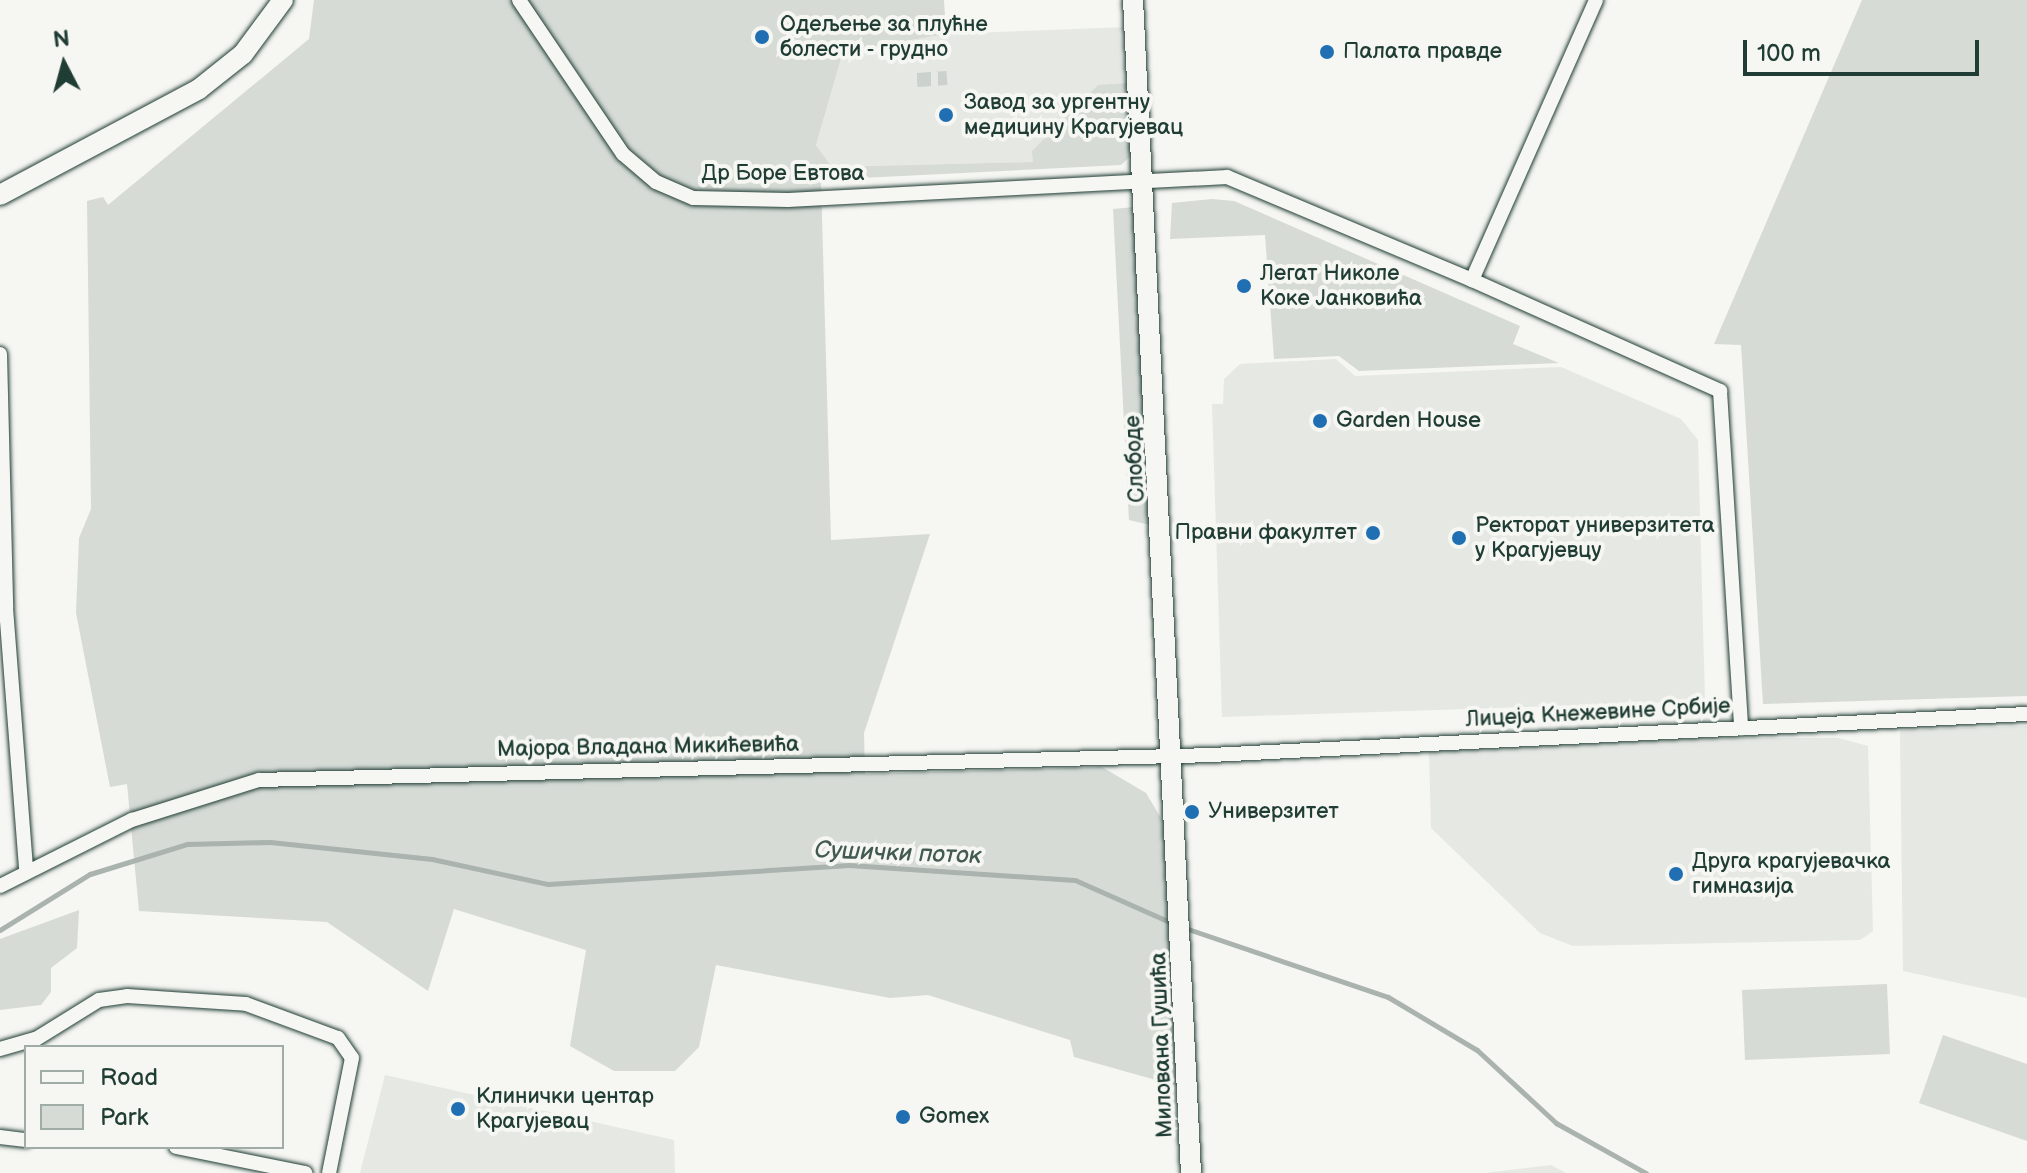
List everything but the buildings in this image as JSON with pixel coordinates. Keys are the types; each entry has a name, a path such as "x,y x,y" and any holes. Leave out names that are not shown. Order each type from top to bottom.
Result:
{"street":[{"path":"0,195 199,89 243,54 283,0"},
{"name":"Др Боре Евтова","path":"519,0 623,154 656,182 693,198 1242,180 1720,391 1741,728"},
{"name":"Слободе","path":"1133,0 1181,916"},
{"path":"1472,280 1596,0"},
{"path":"0,354 6,608 26,869"},
{"name":"Лицеја Кнежевине Србије","path":"1172,756 2027,714"},
{"name":"Мајора Владана Микићевића","path":"0,886 26,869 132,820 259,780 1172,756"},
{"name":"Милована Гушића","path":"1181,916 1191,1173"},
{"path":"0,1049 36,1039 99,1000 174,996 246,1004 338,1038 352,1058 329,1173"},
{"path":"0,1137 24,1140"},
{"path":"186,1149 305,1173"}],"shaded area":[{"name":"Завод за ургентну медицину Крагујевац","path":"1128,27 1130,83 1033,162 832,167 816,145 843,52 946,34"},
{"name":"Ректорат универзитета у Крагујевцу","path":"1336,359 1355,376 1561,367 1681,419 1698,440 1705,701 1222,717 1212,404 1223,404 1224,379 1240,364"},
{"path":"2027,726 2027,998 1903,971 1900,730"},
{"name":"Друга крагујевачка гимназија","path":"1697,738 1838,738 1868,746 1873,931 1860,940 1573,946 1540,933 1431,828 1429,752"},
{"name":"Клинички центар Крагујевац","path":"385,1075 674,1140 675,1173 360,1173"},
{"path":"1551,1165 1566,1173 1485,1173"}],"green space":[{"path":"314,0 944,0 946,34 843,52 816,145 832,167 1033,162 1032,151 1098,85 1130,83 1134,153 1121,165 821,180 831,540 930,534 864,733 865,774 1102,767 1146,793 1167,828 1188,1089 1074,1057 1070,1040 928,995 890,998 716,965 699,1047 675,1071 614,1071 570,1046 586,950 454,909 428,991 327,922 139,911 127,784 110,787 76,613 79,538 91,509 87,201 103,197 108,205 309,39"},
{"path":"1862,0 2027,0 2027,696 1763,704 1741,345 1714,344"},
{"path":"1212,199 1234,201 1520,326 1513,344 1559,363 1359,371 1339,356 1274,359 1265,235 1170,239 1172,203"},
{"path":"1145,206 1150,525 1129,520 1113,209"},
{"path":"79,910 77,948 51,968 51,992 41,1005 0,1010 0,939"},
{"path":"1887,984 1890,1054 1745,1060 1742,990"},
{"path":"1943,1035 2027,1064 2027,1141 1919,1103"}],"waterway":[{"name":"Сушички поток","path":"0,930 90,874 187,844 270,842 432,859 548,884 849,865 1075,880 1172,923"},
{"name":"Сушички поток","path":"1185,928 1388,997 1477,1050 1556,1123 1646,1173"}],"tunnel":[{"path":"917,80 947,78"}],"place":[{"name":"Одељење за плућне болести - грудно","path":"762,37"},
{"name":"Палата правде","path":"1327,52"},
{"name":"Завод за ургентну медицину Крагујевац","path":"946,115"},
{"name":"Легат Николе Коке Јанковића","path":"1244,286"},
{"name":"Garden House","path":"1320,421"},
{"name":"Правни факултет","path":"1373,533"},
{"name":"Ректорат универзитета у Крагујевцу","path":"1459,538"},
{"name":"Универзитет","path":"1192,812"},
{"name":"Друга крагујевачка гимназија","path":"1676,874"},
{"name":"Клинички центар Крагујевац","path":"458,1109"},
{"name":"Gomex","path":"903,1117"}]}
